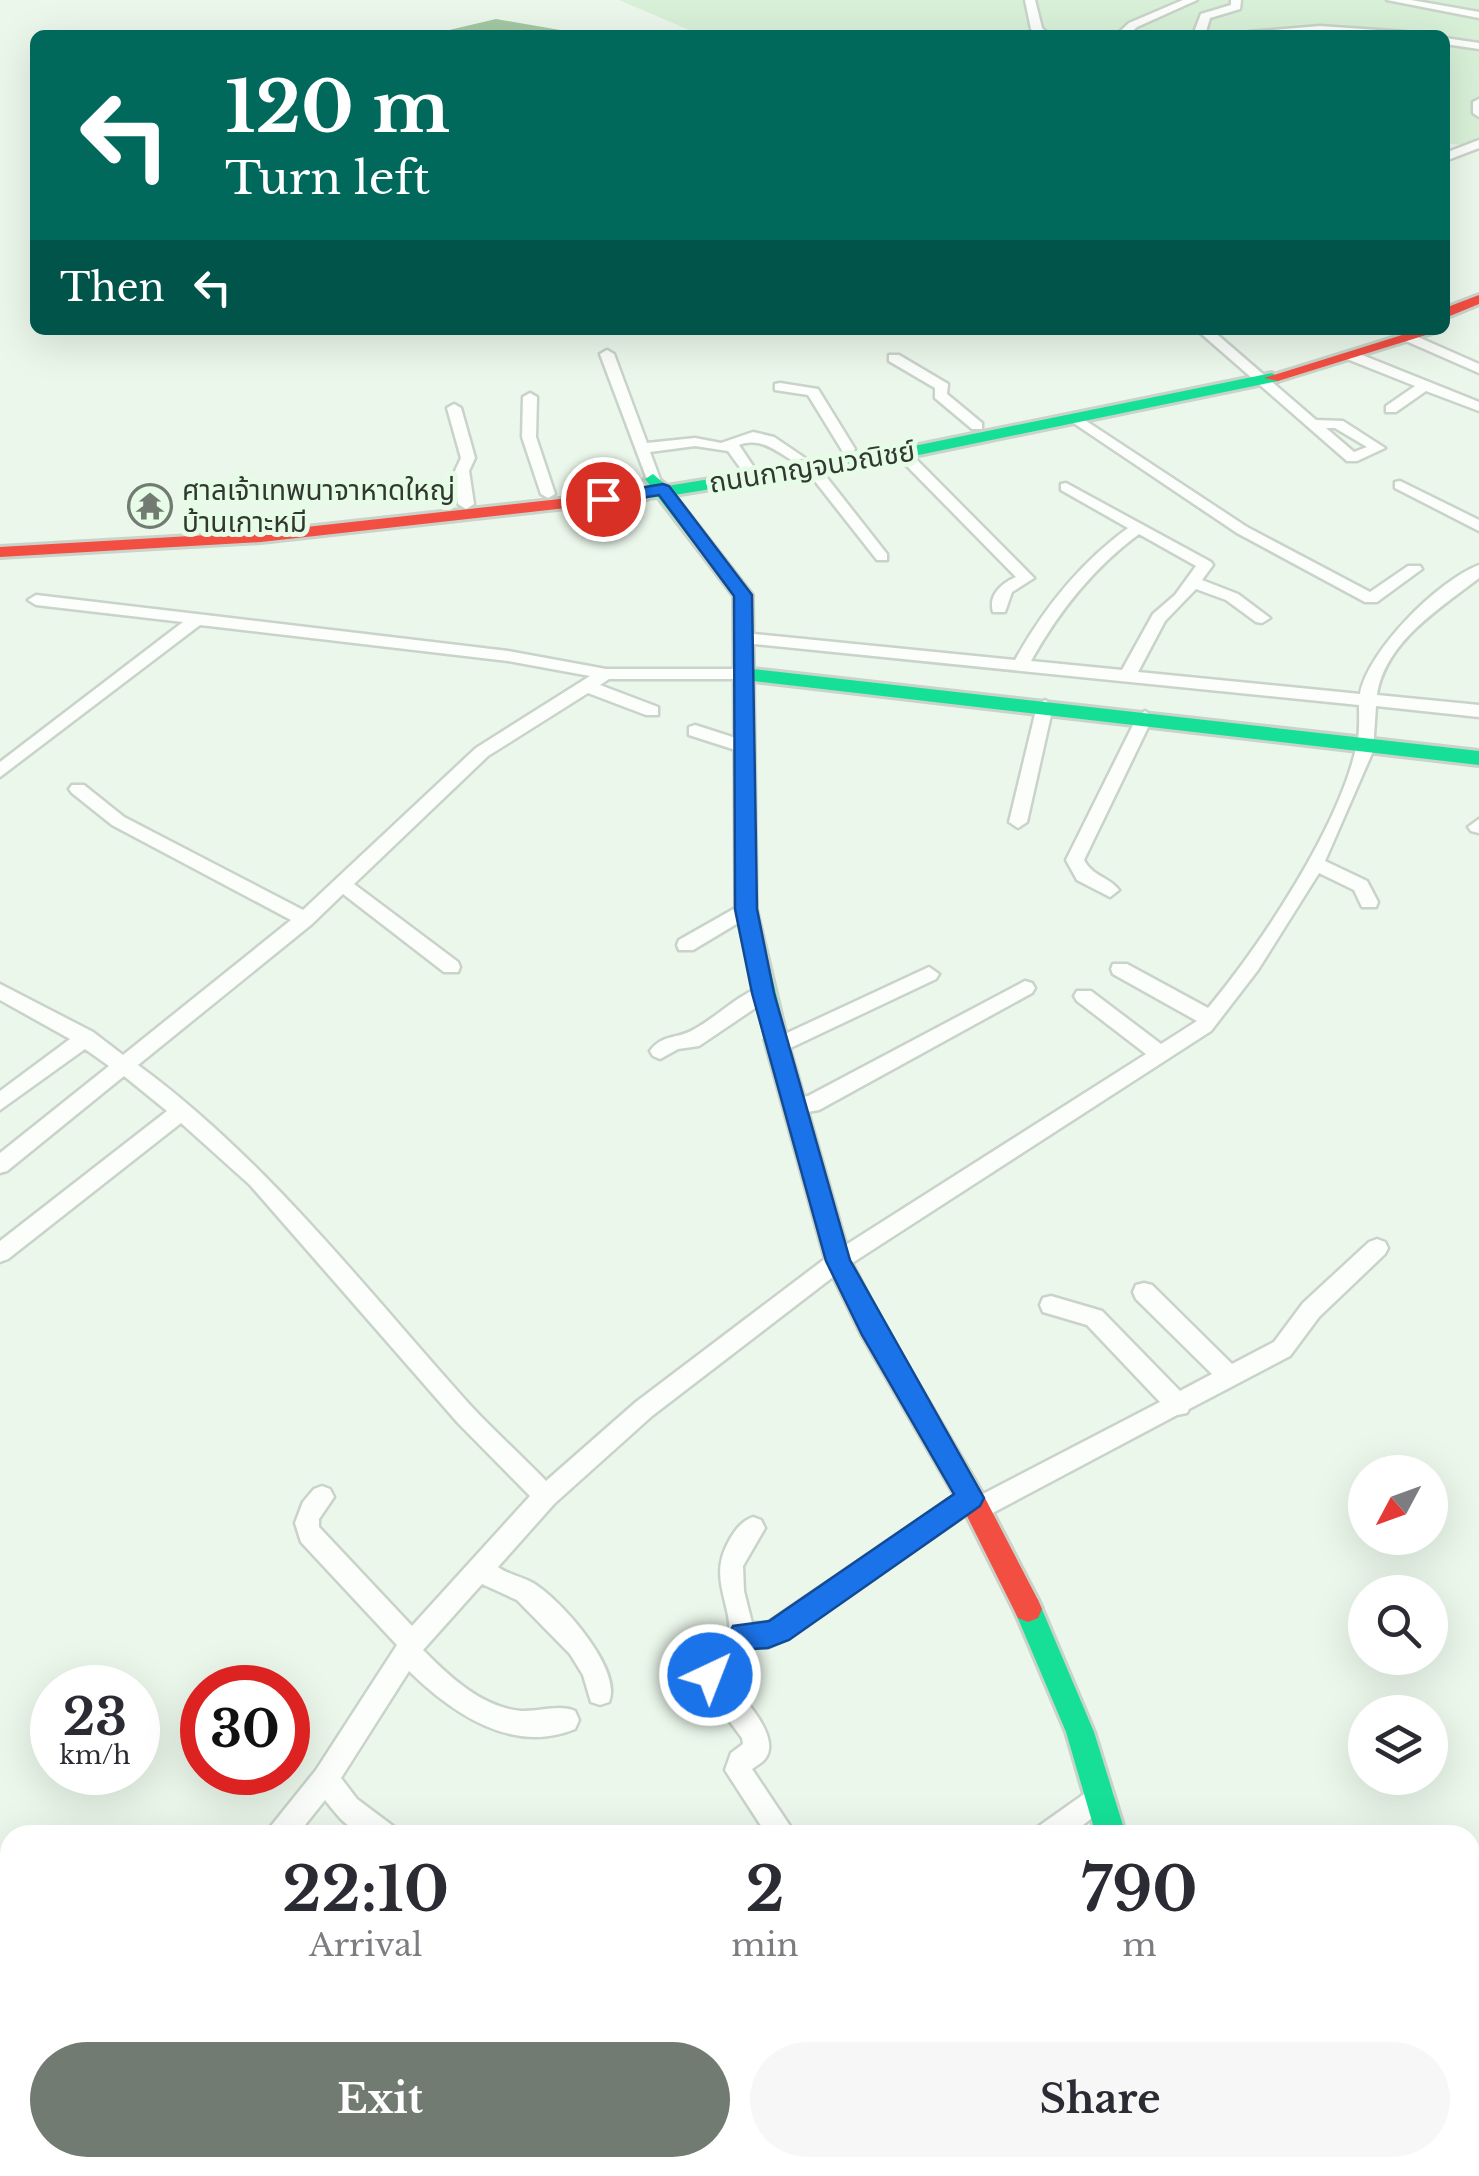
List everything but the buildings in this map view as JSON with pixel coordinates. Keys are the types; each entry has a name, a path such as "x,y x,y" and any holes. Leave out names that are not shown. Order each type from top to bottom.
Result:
{"main road":[{"path":"1450,311 1479,299"},
{"path":"1450,324 1479,313"},
{"name":"ถนนกาญจนวณิชย์","path":"1253,374 1401,335"},
{"name":"ถนนกาญจนวณิชย์","path":"0,552 116,548 381,527 805,463 902,453 1253,374 1352,356 1403,335"},
{"name":"ถนนกาญจนวณิชย์","path":"0,538 226,527 658,484 746,466 805,463 848,449 977,426 1071,414"},
{"path":"658,484 739,586 744,600 746,909 763,993 838,1261 871,1327 974,1503 1046,1644 1108,1825"},
{"path":"742,674 1479,758"}],"street":[{"path":"1030,0 1038,30"},
{"path":"1127,30 1192,0"},
{"path":"1200,30 1201,20 1214,11 1236,7 1236,0"},
{"path":"1392,0 1479,15"},
{"path":"1316,30 1343,30"},
{"path":"1450,42 1479,46"},
{"path":"1479,102 1479,113"},
{"path":"1450,155 1479,144"},
{"path":"1210,335 1312,424"},
{"path":"1407,335 1479,369"},
{"path":"607,354 658,484"},
{"path":"1352,356 1479,407"},
{"path":"894,358 943,387 940,395 977,426"},
{"path":"780,386 812,391 848,449"},
{"path":"1390,409 1424,386"},
{"path":"530,397 530,437 548,494"},
{"path":"454,408 468,458 462,470 466,504"},
{"path":"1071,414 1242,530 1371,599 1414,569"},
{"path":"643,448 698,442 719,448 744,436 758,436 805,463 882,557"},
{"path":"730,443 746,466"},
{"path":"902,453 1026,578 1009,585 1000,595 999,608"},
{"path":"1400,485 1479,526"},
{"path":"1066,488 1205,565 1157,622 1128,674"},
{"path":"1020,666 1046,618 1099,555 1139,527"},
{"path":"288,1825 324,1779 409,1648 546,1496 644,1409 838,1261 1195,1033 1210,1018 1248,970 1315,864 1366,746 1364,700 1386,653 1479,570"},
{"path":"1194,582 1232,597 1262,618"},
{"path":"36,600 194,622 508,656 606,674 742,674"},
{"path":"0,771 194,622"},
{"path":"744,638 1479,710"},
{"path":"0,1164 343,885 482,752 606,674"},
{"path":"585,686 652,712"},
{"path":"1018,822 1044,706"},
{"path":"1110,890 1083,875 1076,860 1145,717"},
{"path":"696,731 742,746"},
{"path":"78,790 118,821 304,918"},
{"path":"1315,864 1361,886 1369,902"},
{"path":"343,885 451,967"},
{"path":"686,945 746,909"},
{"path":"1120,969 1210,1018"},
{"path":"779,1045 929,974"},
{"path":"796,1106 812,1104 1026,988"},
{"path":"660,1050 674,1042 692,1041 763,993"},
{"path":"0,1016 10,996 125,1063 182,1111 257,1180 453,1402 546,1496"},
{"path":"1084,996 1160,1054"},
{"path":"0,1102 86,1037"},
{"path":"0,1252 182,1111"},
{"path":"743,1635 768,1635 779,1630 974,1503 1179,1406 1282,1349 1311,1310 1377,1248"},
{"path":"1144,1292 1230,1378"},
{"path":"1051,1306 1094,1318 1179,1406"},
{"path":"322,1496 309,1513 306,1529 454,1695 495,1718 525,1726 566,1720"},
{"path":"753,1528 736,1545 729,1566 743,1635 740,1648 710,1675 754,1732 757,1749 738,1768 776,1825"},
{"path":"480,1568 496,1580 526,1592 579,1644 595,1671 600,1693"},
{"path":"324,1779 348,1808 371,1825"},
{"path":"1061,1825 1101,1795"}],"shaded area":[{"path":"619,0 1479,0 1479,147 1450,144 1450,30 689,30"},
{"path":"496,19 560,30 449,30"}],"traffic: fast":[{"path":"641,495 909,452 1272,378"},
{"path":"653,479 743,595 746,909 776,1040"},
{"path":"742,674 1479,758"},
{"path":"1028,1609 1080,1732 1108,1825"}],"traffic: jam":[{"path":"1450,311 1479,299"},
{"path":"1272,378 1417,335"},
{"path":"0,552 261,537 641,495"},
{"path":"776,1040 838,1261 871,1327 977,1509 1028,1609"}],"place":[{"name":"ศาลเจ้าเทพนาจาหาดใหญ่ บ้านเกาะหมี","path":"150,506"}],"route":[{"path":"603,499 663,490 743,595 746,909 763,993 838,1261 871,1327 970,1498 779,1630 768,1635 743,1635 740,1648 711,1670 710,1675"}]}
